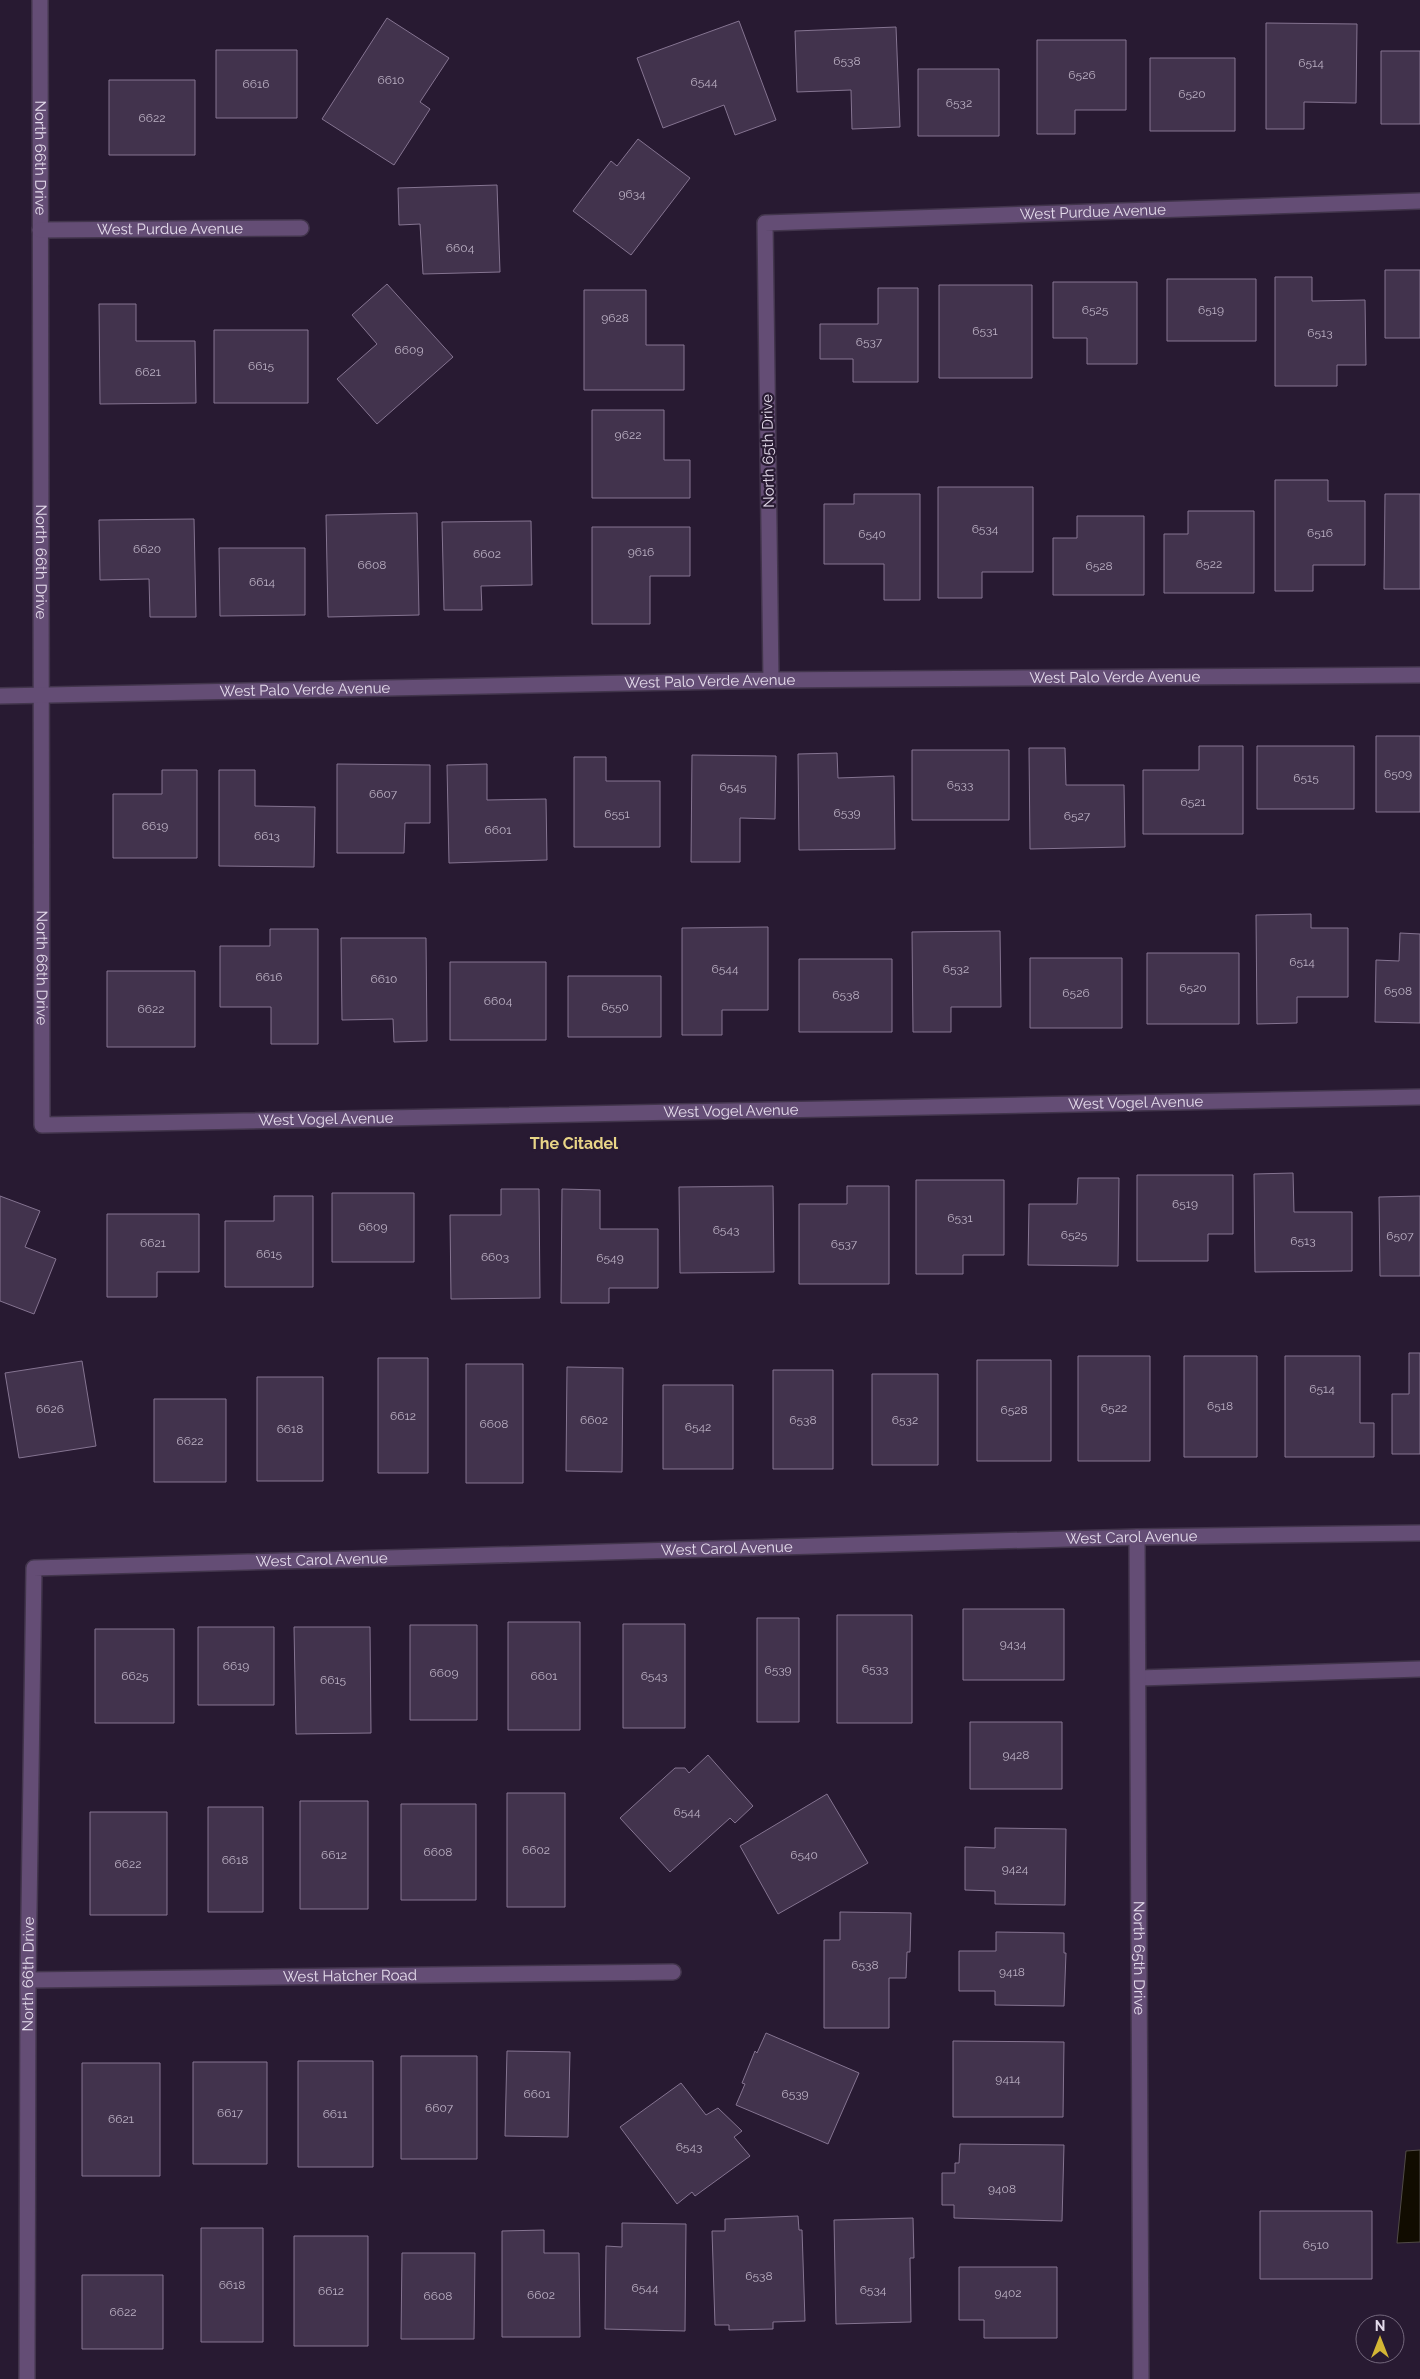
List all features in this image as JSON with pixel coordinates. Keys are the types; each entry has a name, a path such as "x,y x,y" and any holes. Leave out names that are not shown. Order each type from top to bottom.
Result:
{"street":[{"name":"North 66th Drive","path":"40,0 42,1125"},
{"name":"West Purdue Avenue","path":"765,223 1420,201"},
{"name":"North 65th Drive","path":"765,223 771,680"},
{"name":"West Purdue Avenue","path":"40,230 301,228"},
{"name":"West Palo Verde Avenue","path":"0,696 771,680 1420,675"},
{"name":"West Vogel Avenue","path":"42,1125 1420,1096"},
{"name":"West Carol Avenue","path":"34,1568 1137,1537 1420,1533"},
{"name":"North 65th Drive","path":"1137,1537 1141,2379"},
{"name":"North 66th Drive","path":"27,2379 28,1980 34,1568"},
{"path":"1139,1678 1420,1669"},
{"name":"West Hatcher Road","path":"28,1980 674,1972"}],"shaded area":[{"path":"1420,2150 1420,2242 1397,2243 1406,2151"}],"building":[{"path":"387,18 449,58 420,102 430,109 394,165 322,119"},
{"path":"739,21 776,120 735,135 724,105 663,128 637,58"},
{"path":"1266,23 1357,24 1356,103 1304,102 1304,129 1266,129"},
{"path":"896,27 900,127 852,129 851,90 797,92 795,31"},
{"path":"1037,40 1126,40 1126,110 1075,110 1075,134 1037,134"},
{"path":"216,50 297,50 297,118 216,118"},
{"path":"1381,51 1420,51 1420,124 1381,124"},
{"path":"1150,58 1235,58 1235,131 1150,131"},
{"path":"918,69 999,69 999,136 918,136"},
{"path":"109,80 195,80 195,155 109,155"},
{"path":"638,139 690,178 631,255 573,211 611,161 617,166"},
{"path":"497,185 500,272 423,274 420,224 399,225 398,188"},
{"path":"1385,270 1420,270 1420,338 1385,338"},
{"path":"1275,277 1312,277 1312,301 1365,300 1366,365 1337,365 1337,386 1275,386"},
{"path":"1167,279 1256,279 1256,341 1167,341"},
{"path":"1053,282 1137,282 1137,364 1087,364 1087,338 1053,338"},
{"path":"387,284 453,357 377,424 337,379 377,344 352,315"},
{"path":"939,285 1032,285 1032,378 939,378"},
{"path":"878,288 918,288 918,382 853,382 853,359 820,359 820,324 878,324"},
{"path":"584,290 646,290 646,345 684,345 684,390 584,390"},
{"path":"99,304 136,304 136,341 195,341 196,403 100,404"},
{"path":"214,330 308,330 308,403 214,403"},
{"path":"592,410 664,410 664,460 690,460 690,498 592,498"},
{"path":"1275,480 1328,480 1328,501 1365,501 1365,565 1313,565 1313,591 1275,591"},
{"path":"938,487 1033,487 1033,572 982,572 982,598 938,598"},
{"path":"854,494 920,494 920,600 884,600 884,564 824,564 824,504 854,504"},
{"path":"1385,494 1420,494 1420,589 1384,589"},
{"path":"1188,511 1254,511 1254,593 1164,593 1164,534 1188,534"},
{"path":"417,513 419,615 328,617 326,515"},
{"path":"1077,516 1144,516 1144,595 1053,595 1053,538 1077,538"},
{"path":"194,519 196,617 150,617 149,579 100,580 99,520"},
{"path":"531,521 532,585 481,586 482,610 444,610 442,522"},
{"path":"592,527 690,527 690,576 650,576 650,624 592,624"},
{"path":"219,548 305,548 305,615 220,616"},
{"path":"1376,736 1420,736 1420,812 1376,812"},
{"path":"1199,746 1243,746 1243,834 1143,834 1143,770 1199,770"},
{"path":"1257,746 1354,746 1354,809 1257,809"},
{"path":"1029,748 1065,748 1066,785 1124,785 1125,847 1030,849"},
{"path":"912,750 1009,750 1009,820 912,820"},
{"path":"837,753 838,778 894,776 895,849 799,850 798,754"},
{"path":"692,755 776,756 775,819 740,818 740,862 691,862"},
{"path":"574,757 606,757 606,781 660,781 660,847 574,847"},
{"path":"337,764 430,765 430,823 405,823 404,853 337,853"},
{"path":"487,764 487,800 546,799 547,860 449,863 447,765"},
{"path":"162,770 197,770 197,858 113,858 113,794 162,794"},
{"path":"219,770 255,770 255,806 315,807 314,867 219,866"},
{"path":"1311,914 1311,928 1348,928 1348,997 1297,997 1297,1023 1257,1024 1256,915"},
{"path":"768,927 768,1010 722,1010 722,1035 682,1035 682,928"},
{"path":"270,929 318,929 318,1044 271,1044 271,1007 220,1007 220,946 270,946"},
{"path":"1000,931 1001,1007 951,1007 951,1032 913,1032 912,932"},
{"path":"1400,933 1420,934 1420,1023 1375,1022 1376,960 1399,961"},
{"path":"341,938 426,938 427,1041 394,1042 393,1019 342,1020"},
{"path":"1147,953 1239,953 1239,1024 1147,1024"},
{"path":"1030,958 1122,958 1122,1028 1030,1028"},
{"path":"799,959 892,959 892,1032 799,1032"},
{"path":"450,962 546,962 546,1040 450,1040"},
{"path":"107,971 195,971 195,1047 107,1047"},
{"path":"568,976 661,976 661,1037 568,1037"},
{"path":"1293,1173 1294,1212 1352,1212 1352,1271 1255,1272 1254,1174"},
{"path":"1137,1175 1233,1175 1233,1234 1208,1234 1208,1261 1137,1261"},
{"path":"1078,1178 1119,1178 1118,1266 1028,1265 1029,1204 1077,1204"},
{"path":"916,1180 1004,1180 1004,1255 963,1255 963,1274 916,1274"},
{"path":"773,1186 774,1272 680,1273 679,1187"},
{"path":"847,1186 889,1186 889,1284 799,1284 799,1204 847,1204"},
{"path":"501,1189 539,1189 540,1298 451,1299 450,1215 501,1215"},
{"path":"562,1189 600,1190 600,1229 658,1229 658,1288 609,1288 609,1303 561,1303"},
{"path":"332,1193 414,1193 414,1262 332,1262"},
{"path":"0,1196 40,1211 25,1247 56,1259 34,1314 0,1301"},
{"path":"274,1196 313,1196 313,1287 225,1287 225,1221 274,1221"},
{"path":"1420,1196 1420,1276 1380,1276 1379,1197"},
{"path":"107,1214 199,1214 199,1272 157,1272 157,1297 107,1297"},
{"path":"1409,1353 1420,1353 1420,1454 1392,1454 1392,1394 1409,1394"},
{"path":"1078,1356 1150,1356 1150,1461 1078,1461"},
{"path":"1184,1356 1257,1356 1257,1457 1184,1457"},
{"path":"1285,1356 1360,1356 1360,1423 1374,1423 1374,1457 1285,1457"},
{"path":"378,1358 428,1358 428,1473 378,1473"},
{"path":"977,1360 1051,1360 1051,1461 977,1461"},
{"path":"82,1361 96,1446 19,1458 5,1373"},
{"path":"466,1364 523,1364 523,1483 466,1483"},
{"path":"567,1367 623,1368 622,1472 566,1471"},
{"path":"773,1370 833,1370 833,1469 773,1469"},
{"path":"872,1374 938,1374 938,1465 872,1465"},
{"path":"257,1377 323,1377 323,1481 257,1481"},
{"path":"663,1385 733,1385 733,1469 663,1469"},
{"path":"154,1399 226,1399 226,1482 154,1482"},
{"path":"963,1609 1064,1609 1064,1680 963,1680"},
{"path":"837,1615 912,1615 912,1723 837,1723"},
{"path":"757,1618 799,1618 799,1722 757,1722"},
{"path":"508,1622 580,1622 580,1730 508,1730"},
{"path":"623,1624 685,1624 685,1728 623,1728"},
{"path":"410,1625 477,1625 477,1720 410,1720"},
{"path":"198,1627 274,1627 274,1705 198,1705"},
{"path":"294,1627 370,1627 371,1733 296,1734"},
{"path":"95,1629 174,1629 174,1723 95,1723"},
{"path":"970,1722 1062,1722 1062,1789 970,1789"},
{"path":"708,1755 753,1806 735,1823 730,1818 670,1872 620,1818 675,1768 685,1768 689,1773"},
{"path":"507,1793 565,1793 565,1907 507,1907"},
{"path":"827,1794 868,1863 778,1914 740,1846"},
{"path":"300,1801 368,1801 368,1909 300,1909"},
{"path":"401,1804 476,1804 476,1900 401,1900"},
{"path":"208,1807 263,1807 263,1912 208,1912"},
{"path":"90,1812 167,1812 167,1915 90,1915"},
{"path":"995,1828 1066,1829 1065,1905 995,1904 995,1891 965,1890 965,1847 995,1848"},
{"path":"840,1912 911,1913 910,1952 907,1952 906,1978 889,1978 889,2028 824,2028 824,1940 840,1940"},
{"path":"996,1932 1064,1933 1064,1953 1066,1953 1064,2006 995,2005 995,1991 959,1991 959,1951 996,1951"},
{"path":"766,2033 859,2073 828,2144 736,2105 745,2084 742,2083 755,2051 757,2053"},
{"path":"953,2041 1064,2042 1063,2117 953,2117"},
{"path":"507,2051 570,2052 568,2137 505,2136"},
{"path":"401,2056 477,2056 477,2159 401,2159"},
{"path":"298,2061 373,2061 373,2167 298,2167"},
{"path":"193,2062 267,2062 267,2164 193,2164"},
{"path":"82,2063 160,2063 160,2176 82,2176"},
{"path":"681,2083 706,2115 718,2108 742,2131 734,2137 750,2156 695,2196 692,2192 677,2204 620,2127"},
{"path":"960,2144 1064,2145 1062,2221 954,2218 954,2205 942,2205 942,2173 955,2173 955,2163 959,2163"},
{"path":"1260,2211 1372,2211 1372,2279 1260,2279"},
{"path":"798,2216 799,2230 802,2230 805,2321 773,2322 773,2329 729,2330 729,2325 715,2325 712,2231 725,2231 725,2219"},
{"path":"913,2218 914,2258 910,2258 911,2322 836,2324 834,2220"},
{"path":"622,2223 686,2224 685,2331 605,2329 606,2246 622,2247"},
{"path":"201,2228 263,2228 263,2342 201,2342"},
{"path":"544,2230 544,2253 579,2253 580,2337 502,2337 502,2231"},
{"path":"294,2236 368,2236 368,2346 294,2346"},
{"path":"402,2253 475,2253 474,2339 401,2339"},
{"path":"959,2267 1057,2267 1057,2338 984,2338 984,2320 959,2320"},
{"path":"82,2275 163,2275 163,2349 82,2349"}],"district":[{"name":"The Citadel","path":"574,1143"}]}
